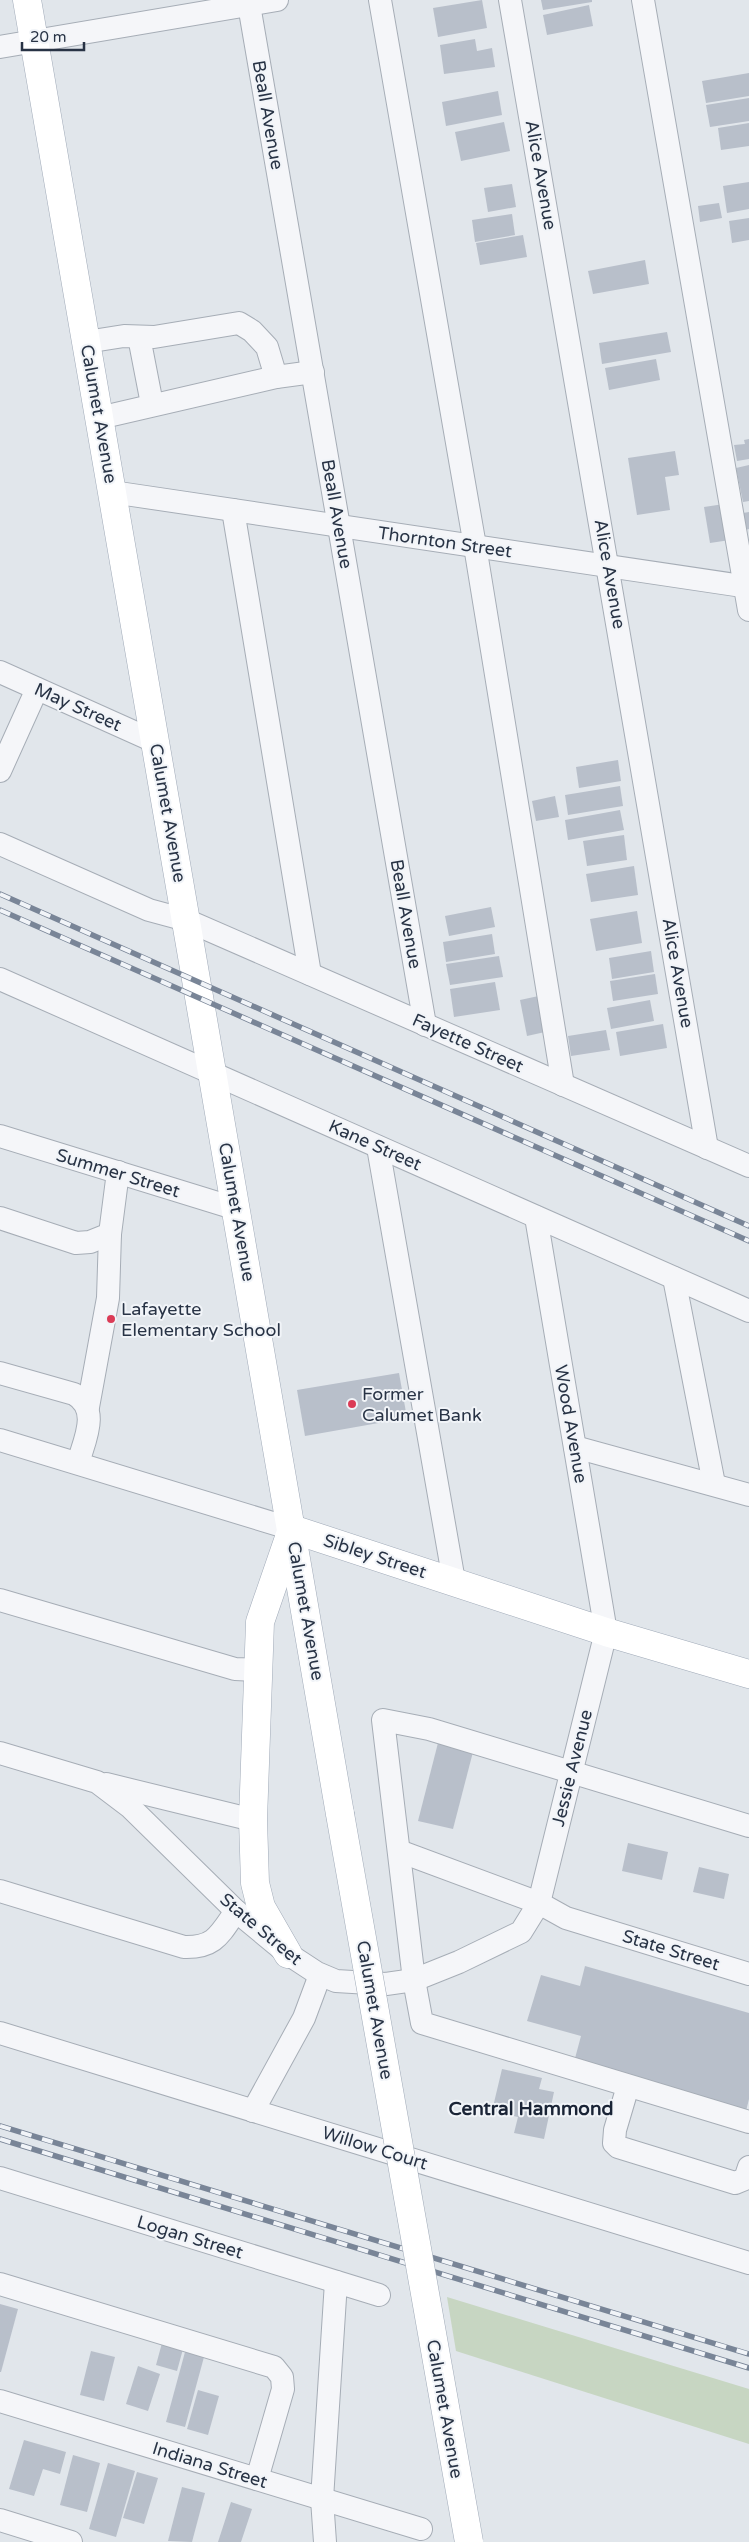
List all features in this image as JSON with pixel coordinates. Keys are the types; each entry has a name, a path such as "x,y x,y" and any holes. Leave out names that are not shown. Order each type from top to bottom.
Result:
{"main road":[{"name":"Calumet Avenue","path":"27,0 340,1814 469,2542"},
{"name":"Sibley Street","path":"292,1529 606,1632 749,1674"},
{"path":"288,1954 261,1907 255,1883 253,1820 260,1622 292,1529"}],"street":[{"path":"0,47 200,6 249,5 277,0"},
{"path":"380,0 475,546 563,1085"},
{"name":"Alice Avenue","path":"510,0 609,566 707,1148"},
{"path":"644,0 747,587 749,610"},
{"name":"Beall Avenue","path":"249,5 425,1024"},
{"path":"86,342 124,336 154,337 239,323 252,330 267,347 276,377"},
{"path":"139,337 152,404"},
{"path":"99,418 152,404 276,377 313,372"},
{"name":"Thornton Street","path":"112,492 747,587"},
{"path":"233,510 310,974"},
{"name":"May Street","path":"0,672 156,742"},
{"path":"0,771 37,689"},
{"name":"Fayette Street","path":"0,844 149,910 186,920 749,1166"},
{"name":"Kane Street","path":"0,979 749,1312"},
{"name":"Summer Street","path":"0,1136 237,1209"},
{"path":"378,1146 454,1581"},
{"path":"78,1463 90,1422 88,1406 108,1298 110,1234 118,1172"},
{"name":"Wood Avenue","path":"536,1217 606,1632"},
{"path":"0,1218 76,1243 90,1242 110,1234"},
{"path":"674,1278 714,1484"},
{"path":"0,1373 74,1394 82,1398 88,1406"},
{"name":"Sibley Street","path":"0,1440 292,1529"},
{"path":"575,1447 749,1495"},
{"path":"0,1600 234,1669 259,1670"},
{"name":"Jessie Avenue","path":"539,1904 606,1632"},
{"path":"749,1826 429,1729 383,1720 414,1980 422,2023 749,2122"},
{"name":"State Street","path":"0,1753 97,1782 130,1807 236,1911 288,1954 320,1975 352,1983 386,1984 414,1980 459,1962 521,1932 539,1904"},
{"path":"97,1782 253,1820"},
{"name":"State Street","path":"399,1851 539,1904 566,1918 749,1974"},
{"path":"0,1890 184,1947 195,1947 211,1943 236,1911"},
{"path":"253,2111 304,2018 320,1975"},
{"name":"Willow Court","path":"0,2033 749,2263"},
{"path":"628,2086 615,2130 614,2143 618,2147 735,2183 745,2179 749,2167"},
{"name":"Logan Street","path":"0,2178 379,2295"},
{"path":"325,2542 322,2499 336,2282"},
{"path":"0,2284 274,2367 282,2376 283,2390 257,2479"},
{"name":"Indiana Street","path":"0,2401 420,2529"},
{"path":"0,2520 71,2542"}],"green space":[{"path":"447,2297 749,2389 749,2444 456,2351"}],"building":[{"path":"482,0 487,28 438,37 433,8"},
{"path":"541,0 592,0 592,2 543,10"},
{"path":"589,5 593,26 547,35 543,15"},
{"path":"475,39 477,51 492,48 495,67 444,74 440,45"},
{"path":"749,73 749,96 706,103 702,81"},
{"path":"498,91 502,115 446,126 442,102"},
{"path":"749,98 749,121 710,127 706,105"},
{"path":"504,122 510,151 461,161 455,132"},
{"path":"749,123 749,146 721,150 718,128"},
{"path":"749,182 749,209 727,213 723,186"},
{"path":"512,184 516,207 488,212 484,188"},
{"path":"719,203 722,218 700,222 698,206"},
{"path":"512,214 515,235 475,242 472,220"},
{"path":"749,218 749,240 732,243 729,221"},
{"path":"523,235 527,257 480,265 476,243"},
{"path":"645,260 649,284 593,294 588,271"},
{"path":"667,332 671,352 602,364 599,343"},
{"path":"656,359 660,380 609,390 605,368"},
{"path":"749,439 749,459 737,461 734,445 745,444 744,440"},
{"path":"675,451 679,475 665,477 670,510 637,515 628,458"},
{"path":"749,465 749,501 743,502 736,468"},
{"path":"724,504 730,540 710,543 704,507"},
{"path":"749,512 749,529 745,530 743,513"},
{"path":"618,760 621,781 579,788 576,767"},
{"path":"620,786 623,806 568,815 565,795"},
{"path":"555,796 559,817 536,821 532,801"},
{"path":"620,810 624,830 568,840 565,820"},
{"path":"624,835 627,860 587,866 583,841"},
{"path":"634,866 638,895 591,902 586,874"},
{"path":"491,907 495,927 449,936 445,916"},
{"path":"637,911 642,943 596,951 590,919"},
{"path":"492,934 495,954 446,962 443,942"},
{"path":"651,951 654,972 612,979 609,958"},
{"path":"499,956 503,977 450,985 446,964"},
{"path":"655,974 658,994 613,1001 610,981"},
{"path":"495,982 500,1010 454,1017 450,989"},
{"path":"548,994 554,1030 527,1036 520,1000"},
{"path":"650,1000 654,1021 611,1029 607,1008"},
{"path":"663,1024 667,1048 620,1056 616,1032"},
{"path":"606,1030 610,1050 571,1056 568,1036"},
{"name":"Former Calumet Bank","path":"399,1373 407,1418 305,1436 297,1390"},
{"path":"439,1739 474,1748 453,1829 418,1821"},
{"path":"628,1843 668,1852 662,1880 622,1871"},
{"path":"699,1867 729,1874 724,1899 693,1892"},
{"path":"585,1966 749,2013 749,2099 746,2111 574,2062 581,2036 527,2021 541,1975 580,1986"},
{"path":"502,2069 542,2078 539,2089 554,2092 544,2139 514,2133 518,2117 492,2111"},
{"path":"0,2304 18,2309 1,2372 0,2372"},
{"path":"162,2343 183,2349 177,2371 156,2365"},
{"path":"91,2351 115,2357 104,2401 80,2395"},
{"path":"185,2352 204,2357 185,2427 166,2422"},
{"path":"138,2366 160,2374 148,2411 126,2404"},
{"path":"198,2390 219,2396 208,2435 187,2429"},
{"path":"24,2440 66,2452 60,2474 43,2469 34,2496 9,2489"},
{"path":"73,2455 100,2463 87,2512 60,2505"},
{"path":"108,2463 135,2471 116,2537 89,2529"},
{"path":"137,2472 158,2478 144,2524 123,2518"},
{"path":"182,2487 205,2493 192,2542 168,2541"},
{"path":"231,2502 252,2509 241,2542 218,2542"}],"railway":[{"path":"0,894 749,1226"},
{"path":"0,910 749,1241"},
{"path":"0,2126 749,2354"},
{"path":"0,2139 749,2368"}],"place":[{"name":"Lafayette Elementary School","path":"111,1319"},
{"name":"Former Calumet Bank","path":"352,1404"}],"district":[{"name":"Central Hammond","path":"531,2108"}]}
